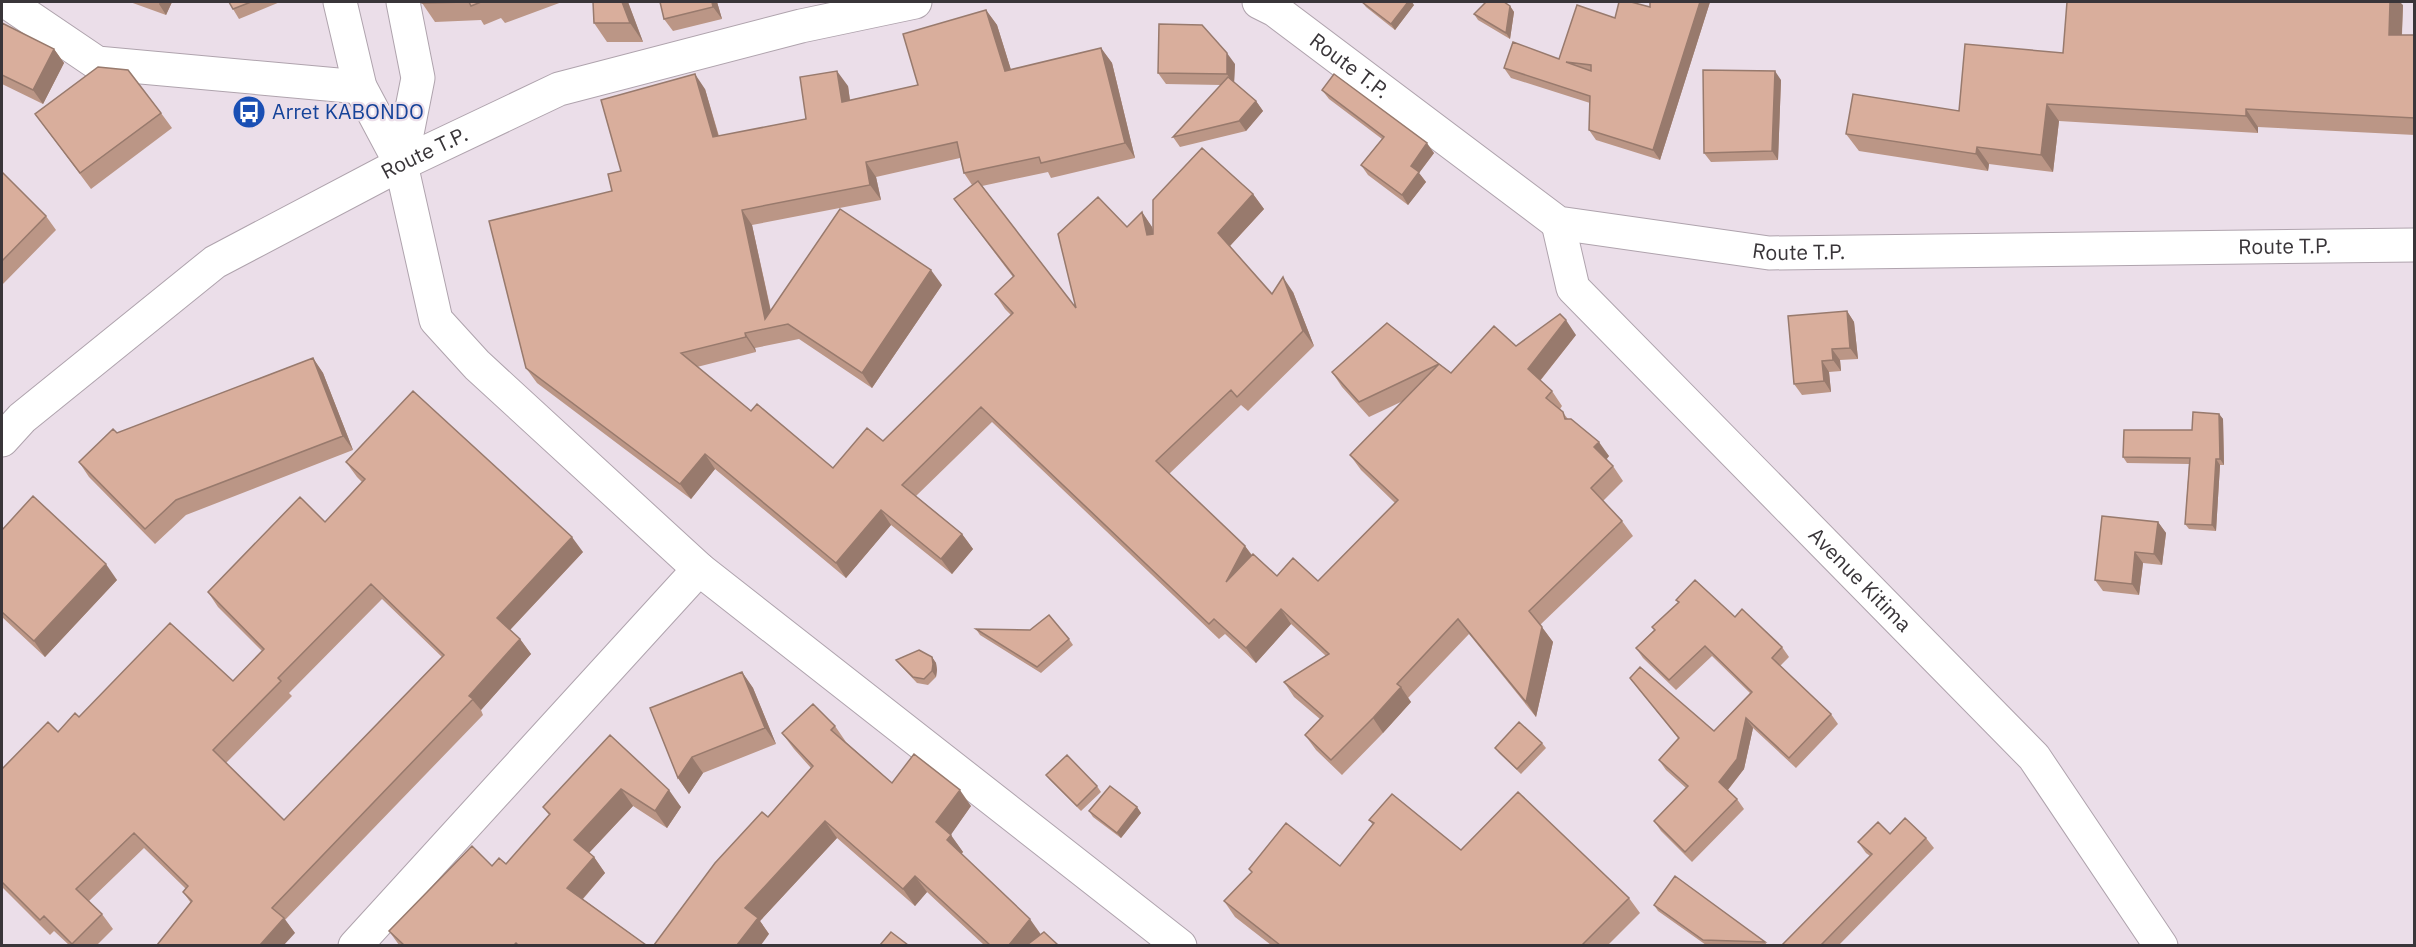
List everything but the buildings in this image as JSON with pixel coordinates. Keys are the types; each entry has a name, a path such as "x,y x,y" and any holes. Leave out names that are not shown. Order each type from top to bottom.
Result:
{"street":[{"path":"7,2 97,63 360,87"},
{"path":"340,2 360,87 401,164 436,320 477,365 699,569 1180,945"},
{"path":"401,164 418,78 403,2"},
{"name":"Route T.P.","path":"2,440 22,418 215,262 401,164 559,89 801,26 915,2"},
{"name":"Route T.P.","path":"1259,2 1275,10 1558,222 1769,253 2415,245"},
{"name":"Avenue Kitima","path":"1558,222 1573,288 2034,757 2161,945"},
{"path":"355,945 699,569"}],"place":[{"name":"Arret KABONDO","path":"249,112"}]}
